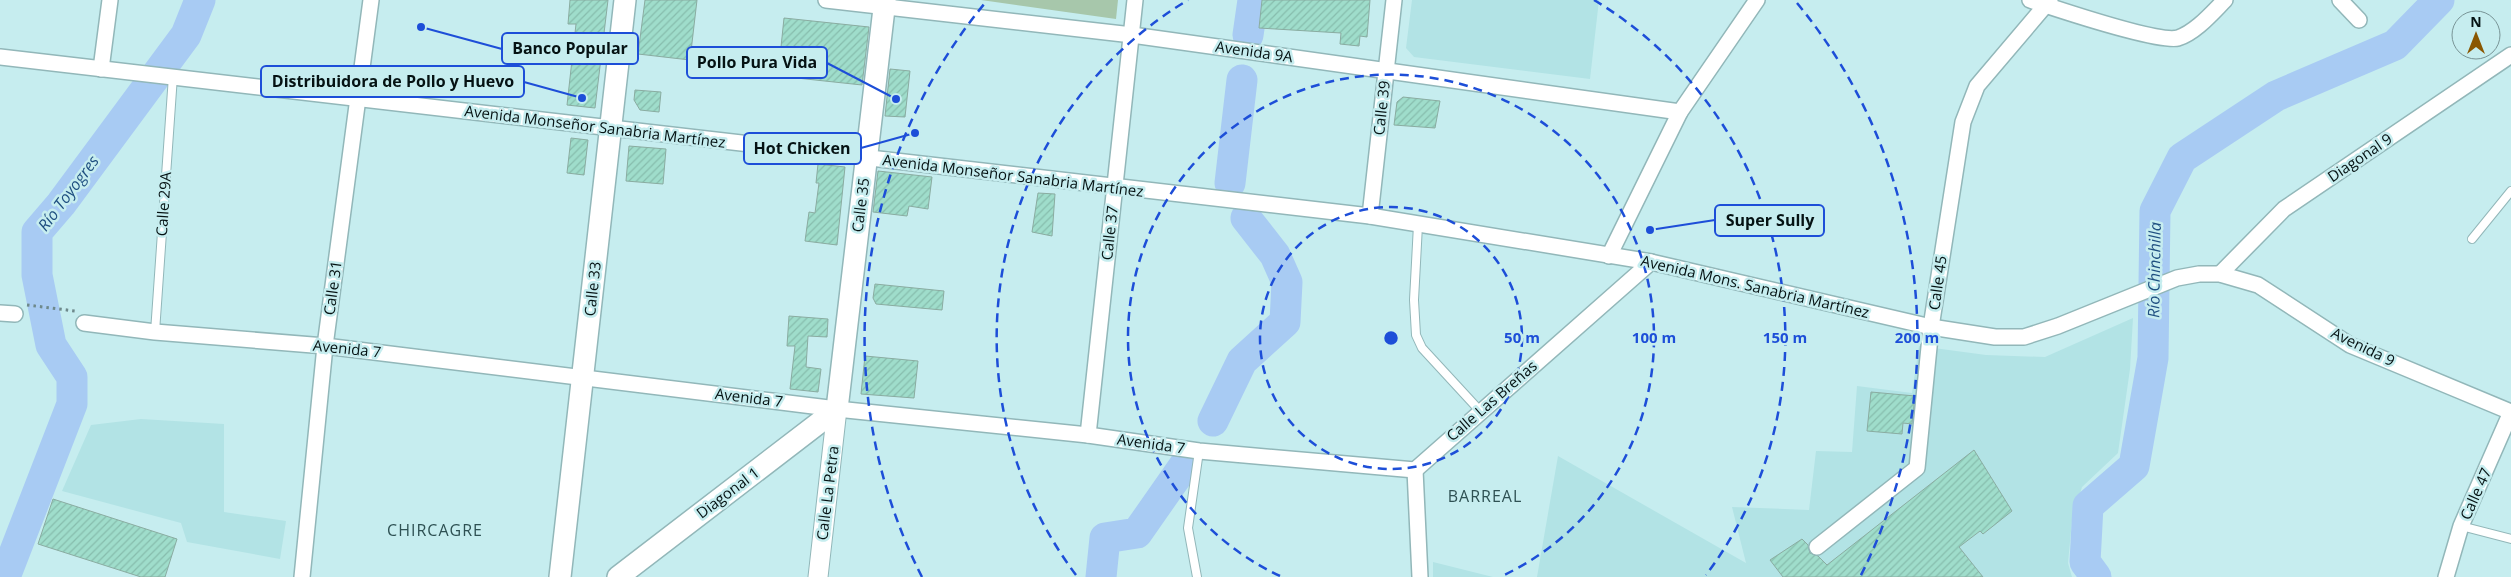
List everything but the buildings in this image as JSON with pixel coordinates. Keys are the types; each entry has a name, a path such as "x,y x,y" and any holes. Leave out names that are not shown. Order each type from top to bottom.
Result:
{"main road":[{"name":"Calle 33","path":"560,577 625,0"},
{"name":"Calle 35","path":"837,409 885,3"},
{"name":"Diagonal 1","path":"618,577 837,409"}],"street":[{"path":"101,69 110,0"},
{"name":"Calle 31","path":"302,577 325,346 371,0"},
{"name":"Avenida 9A","path":"826,0 885,3 1132,35 1680,112"},
{"name":"Calle 37","path":"1088,435 1135,0"},
{"name":"Calle 39","path":"1370,216 1394,0"},
{"path":"1608,256 1680,112 1757,0"},
{"path":"2030,0 2048,3 2137,32 2177,38 2197,27 2225,0"},
{"path":"2340,0 2358,20"},
{"name":"Calle 45","path":"1817,547 1917,468 1932,327 1952,180 1963,122 1977,86 2048,3"},
{"name":"Diagonal 9","path":"2220,274 2284,210 2511,55"},
{"name":"Avenida Monseñor Sanabria Martínez","path":"0,57 1115,188 1370,216"},
{"name":"Avenida Mons. Sanabria Martínez","path":"1370,216 1651,262 1932,327 1995,337 2024,336 2129,298 2177,278 2199,274 2220,274"},
{"name":"Calle Las Breñas","path":"1415,470 1651,262"},
{"name":"Avenida 9","path":"2220,274 2258,285 2350,345 2511,412"},
{"path":"0,313 19,310"},
{"name":"Avenida 7","path":"84,323 155,332 325,346 837,409 1088,435 1199,451 1415,470"},
{"name":"Calle La Petra","path":"818,577 837,409"},
{"name":"Calle 47","path":"2446,577 2461,526 2511,412"},
{"path":"1415,470 1420,577"}],"lane":[{"name":"Calle 29A","path":"155,332 170,76"},
{"path":"2472,239 2511,191"},
{"path":"1418,225 1414,300 1416,335 1422,348 1481,412"},
{"path":"1197,577 1188,528 1199,451"},
{"path":"2461,526 2511,539"}],"path":[{"path":"19,310 54,307"}],"shaded area":[{"path":"1412,0 1599,0 1590,79 1414,57 1406,48"},
{"path":"2133,318 2130,369 2118,453 2082,487 2072,521 2068,563 2072,577 1537,577 1558,456 1746,563 1732,507 1809,510 1816,451 1852,452 1857,386 1912,393 1919,346 1986,355 2045,357"},
{"path":"141,419 224,424 224,512 286,521 280,559 187,542 181,523 62,491 91,425"},
{"path":"1433,562 1493,577 1433,577"}],"green space":[{"path":"981,0 1118,0 1116,19"}],"waterway":[{"name":"Río Toyogres","path":"5,577 72,404 72,377 51,345 37,275 37,232 61,204 186,35 200,0"},
{"path":"1248,35 1253,0"},
{"name":"Río Chinchilla","path":"2096,577 2085,562 2088,506 2134,466 2153,358 2155,211 2182,158 2276,96 2395,45 2439,0"},
{"path":"1230,183 1242,80"},
{"path":"1213,421 1242,361 1285,322 1287,282 1275,255 1246,218"},
{"path":"1101,577 1105,538 1137,533 1186,463"}],"place":[{"name":"Banco Popular","path":"421,27"},
{"name":"Distribuidora de Pollo y Huevo","path":"582,98"},
{"name":"Pollo Pura Vida","path":"896,99"},
{"name":"Hot Chicken","path":"915,133"},
{"name":"Super Sully","path":"1650,230"}],"district":[{"name":"BARREAL","path":"1485,496"},
{"name":"CHIRCAGRE","path":"435,530"}]}
